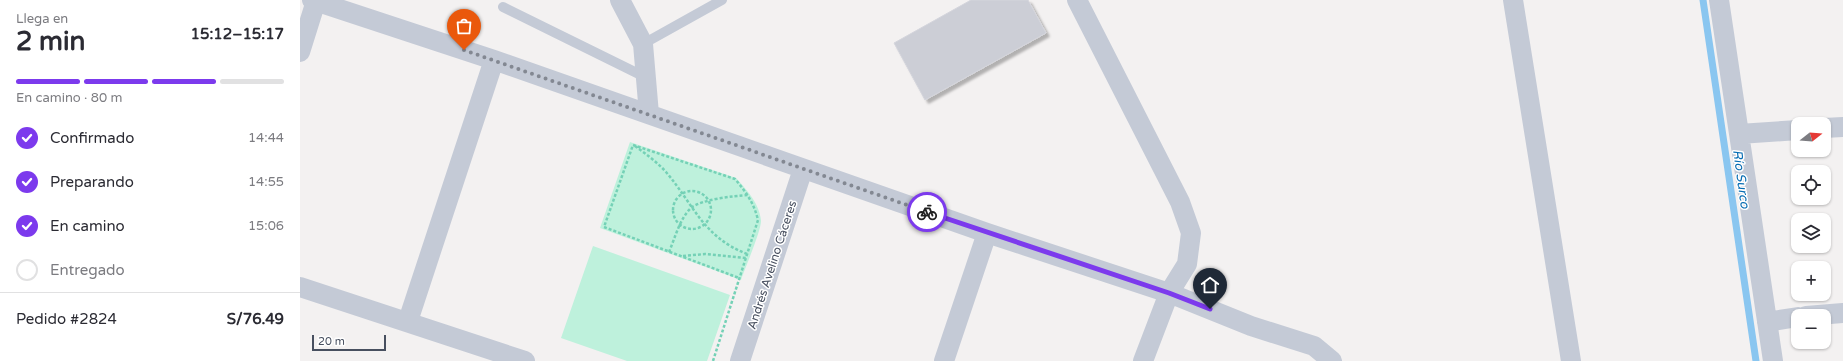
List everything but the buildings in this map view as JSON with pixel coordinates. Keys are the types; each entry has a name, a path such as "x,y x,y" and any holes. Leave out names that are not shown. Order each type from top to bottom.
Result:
{"street":[{"path":"620,0 643,44 649,114"},
{"path":"1078,0 1180,202 1191,233 1187,264 1169,293 1143,361"},
{"path":"1513,0 1571,361"},
{"path":"1719,0 1773,361"},
{"path":"300,52 314,1 494,60 987,233 1169,293 1251,326 1314,346 1332,361"},
{"path":"408,321 494,60"},
{"path":"1831,128 1843,127"},
{"path":"1739,134 1791,130"},
{"name":"Andrés Avelino Cáceres","path":"740,361 803,169"},
{"path":"944,361 987,233"},
{"path":"300,286 525,361"},
{"path":"1831,314 1843,313"},
{"path":"1767,322 1791,318"}],"lane":[{"path":"643,44 722,0"},
{"path":"503,7 645,78"}],"path":[{"path":"633,145 664,170 704,225 731,248 746,256"},
{"path":"633,145 735,180 755,206 758,220 713,361"},
{"path":"633,145 604,228 739,278"},
{"path":"688,191 695,191 705,196 709,201 711,214 704,225 692,229 680,225 675,220 673,208 675,202 681,195 688,191"},
{"path":"668,252 680,225 691,208 709,201 733,196 748,195"},
{"path":"681,257 706,254 746,256"}],"green space":[{"path":"630,142 736,178 748,192 758,209 761,221 756,241 741,280 600,228"},
{"path":"593,246 730,295 707,361 627,361 561,338"}],"waterway":[{"name":"Río Surco","path":"1703,0 1756,361"}],"way so far":[{"path":"464,50 927,212"}],"route":[{"path":"927,212 1169,293 1210,309"}]}
